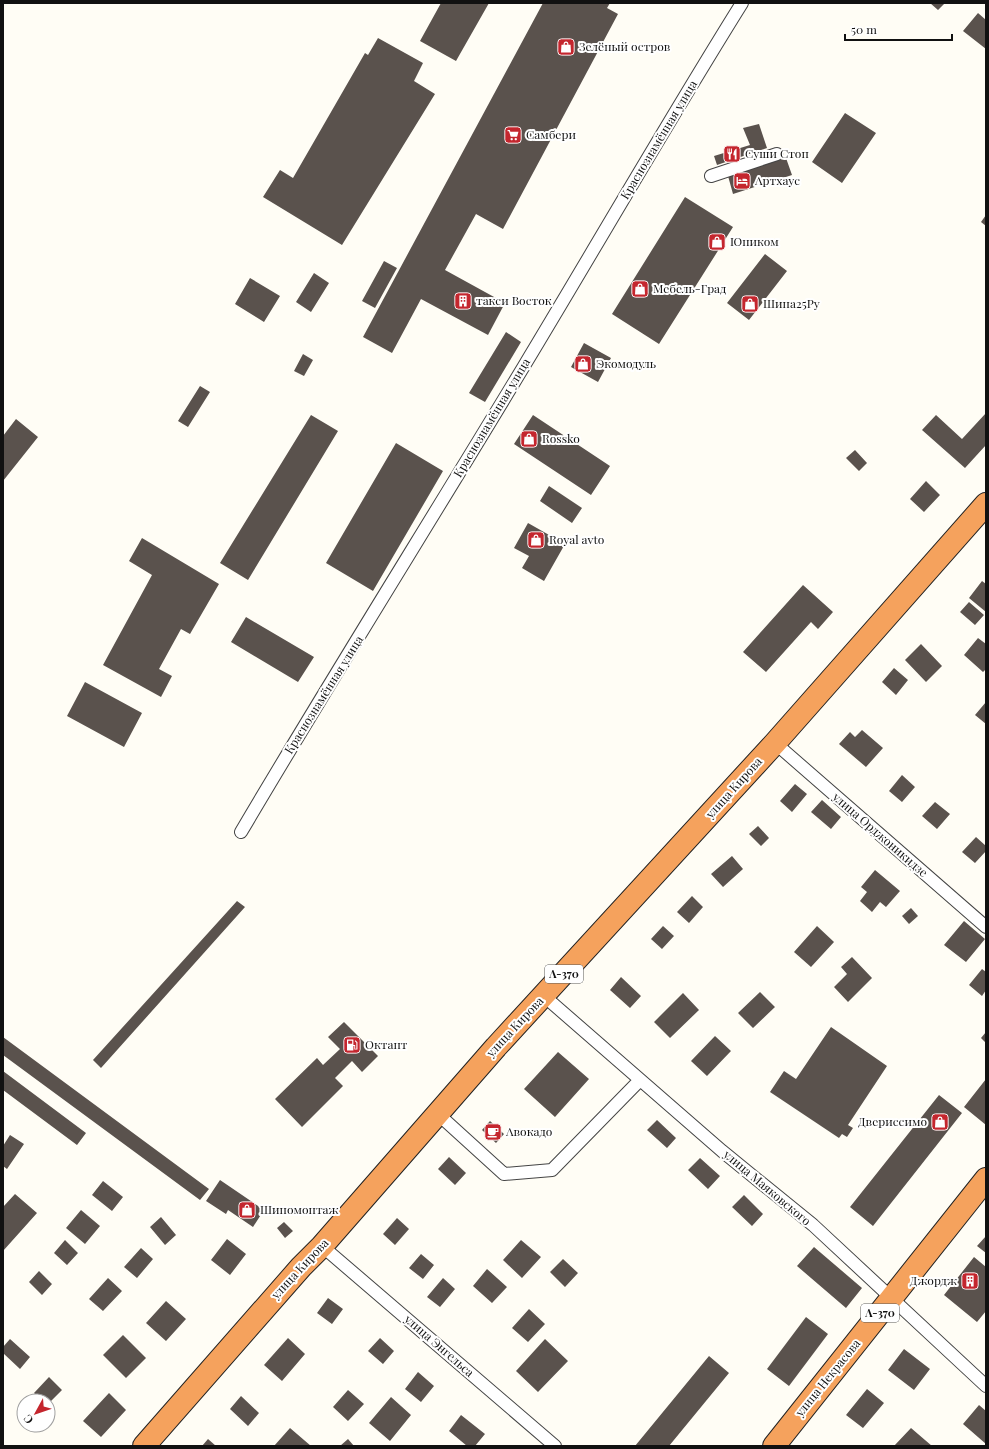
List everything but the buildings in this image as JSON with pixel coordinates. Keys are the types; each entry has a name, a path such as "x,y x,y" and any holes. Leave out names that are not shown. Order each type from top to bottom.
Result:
{"highway":[{"name":"улица Кирова","path":"144,1446 496,1047 775,743 986,504"},
{"name":"улица Некрасова","path":"774,1446 986,1179"}],"street":[{"name":"Краснознамённая улица","path":"241,832 742,3"},
{"path":"711,176 777,154"},
{"name":"улица Орджоникидзе","path":"775,743 986,927"},
{"name":"улица Маяковского","path":"544,996 722,1151 813,1225 986,1386"},
{"path":"438,1114 504,1174 552,1170 640,1080"},
{"name":"улица Энгельса","path":"322,1246 555,1446"}],"place":[{"name":"Зелёный остров","path":"566,47"},
{"name":"Самбери","path":"513,135"},
{"name":"Суши Стоп","path":"732,154"},
{"name":"Артхаус","path":"742,181"},
{"name":"Юником","path":"717,242"},
{"name":"Мебель-Град","path":"640,289"},
{"name":"такси Восток","path":"463,301"},
{"name":"Шина25Ру","path":"750,304"},
{"name":"Экомодуль","path":"583,364"},
{"name":"Rossko","path":"529,439"},
{"name":"Royal avto","path":"536,540"},
{"name":"Октант","path":"352,1045"},
{"name":"Двериссимо","path":"940,1122"},
{"name":"Авокадо","path":"493,1132"},
{"name":"Шиномонтаж","path":"247,1210"},
{"name":"Джордж","path":"970,1281"}]}
